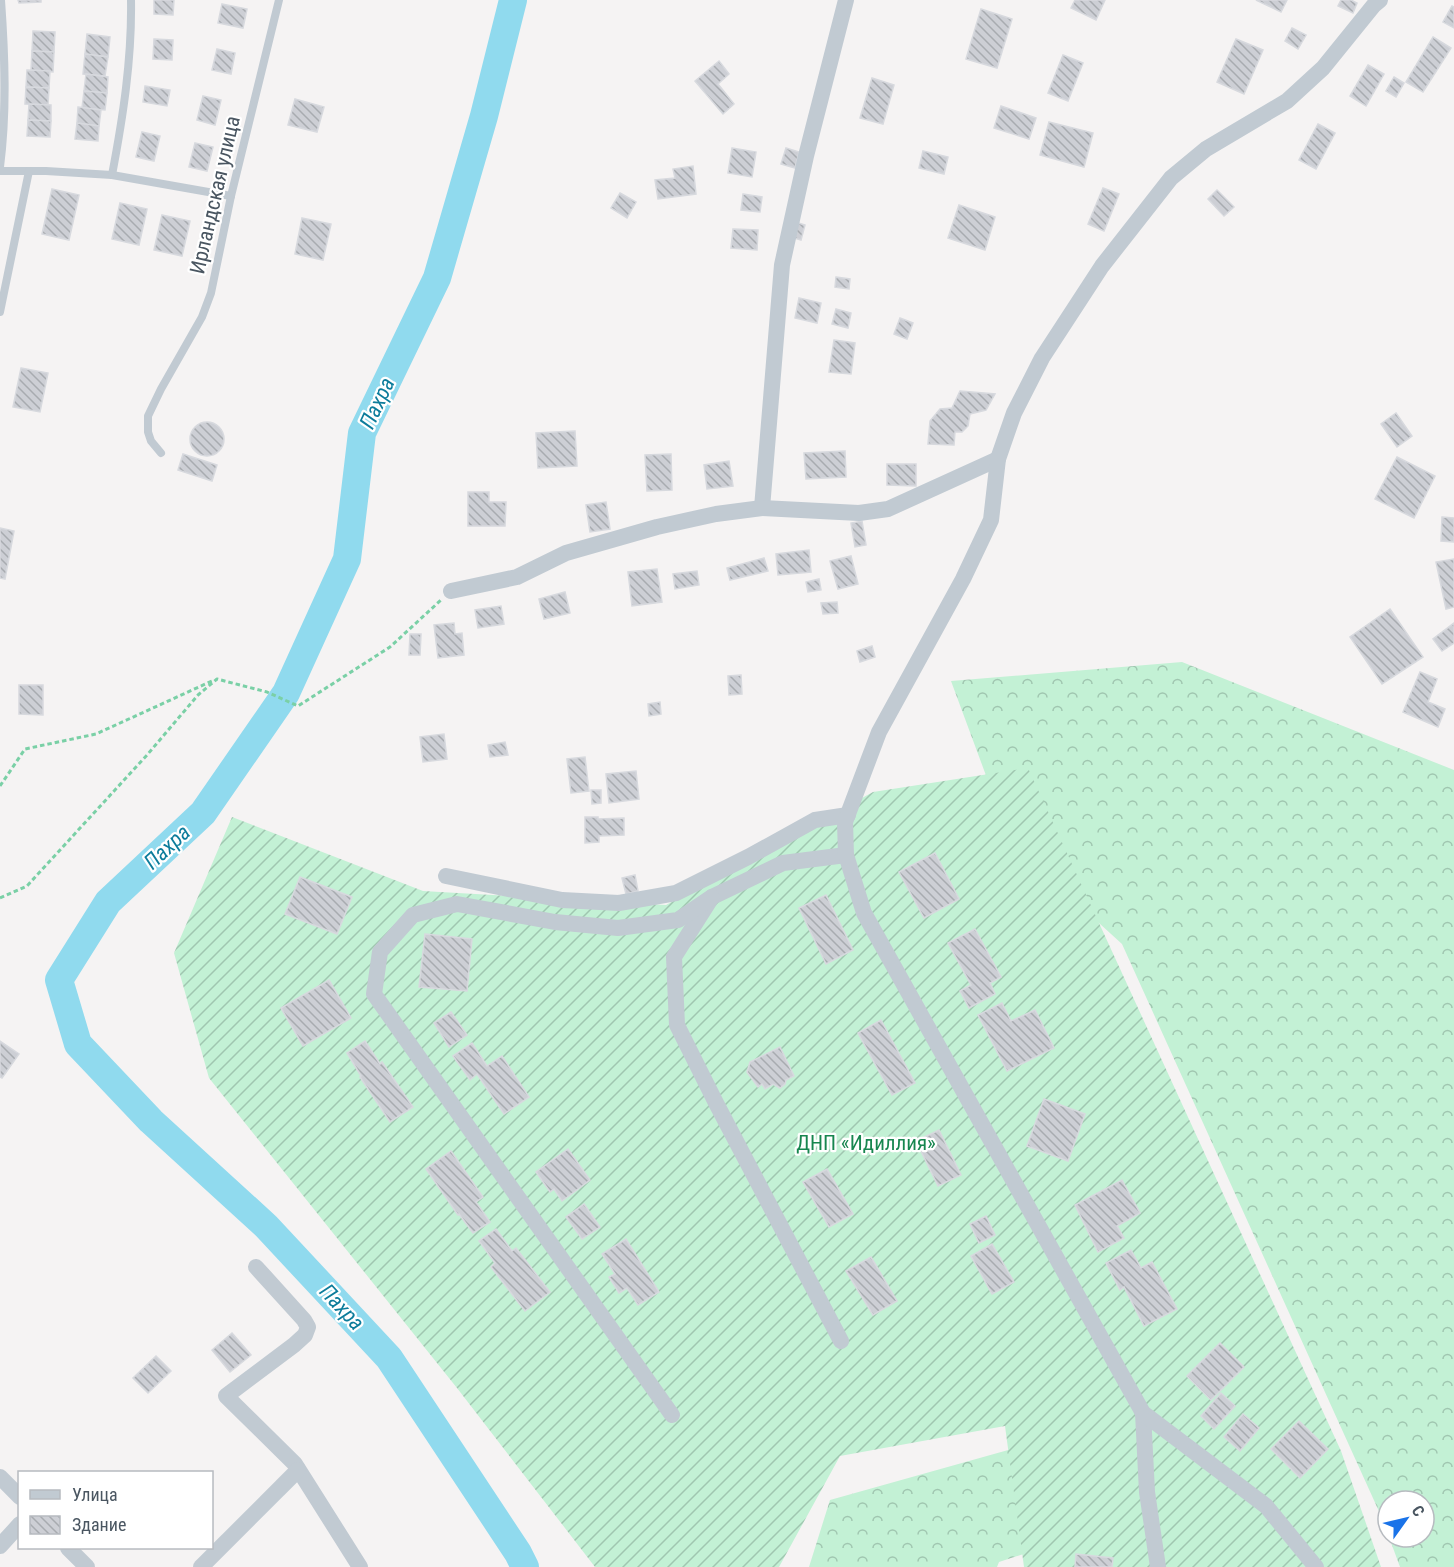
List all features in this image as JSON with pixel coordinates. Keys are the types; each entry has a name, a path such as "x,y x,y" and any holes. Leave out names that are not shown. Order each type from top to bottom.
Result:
{"street":[{"path":"762,508 782,265 806,156 846,0"},
{"path":"1316,1567 1266,1506 1143,1413 864,913 846,855 845,822 879,732 963,579 991,520 998,459 1014,413 1042,358 1102,266 1172,178 1206,149 1287,101 1323,68 1380,0"},
{"path":"451,591 517,577 566,553 657,527 716,514 762,508 859,513 888,509 998,459"},
{"path":"446,876 561,900 619,903 676,893 815,820 848,814"},
{"path":"672,1415 375,994 380,952 413,915 457,904 555,922 618,928 678,920 712,897 783,863 846,855"},
{"path":"712,897 674,957 677,1025 841,1341"},
{"path":"256,1267 308,1327 305,1335 294,1345 226,1396 295,1464 360,1567"},
{"path":"1143,1413 1147,1492 1158,1567"},
{"path":"201,1567 298,1470"},
{"path":"0,1477 18,1495"},
{"path":"0,1546 18,1526"},
{"path":"69,1549 87,1567"}],"lane":[{"path":"1,0 5,98 0,169 112,175 231,196"},
{"path":"112,175 129,74 131,0"},
{"name":"Ирландская улица","path":"161,453 152,441 147,422 151,407 202,317 207,304 279,0"},
{"path":"0,312 28,171"}],"path":[{"path":"0,786 25,749 96,734 217,679 267,692 298,706 390,648 451,591"},
{"path":"0,898 27,886 147,755 198,695 217,679"}],"green space":[{"path":"1182,662 1454,770 1454,1567 1400,1567 1393,1549 1436,1549 1436,1489 1376,1489 1376,1505 1122,944 1011,843 951,681"},
{"name":"ДНП «Идиллия»","path":"1028,768 1341,1451 1381,1567 1024,1567 1005,1426 840,1456 779,1567 595,1567 457,1388 209,1078 174,953 232,817 423,891 666,905 873,792"},
{"path":"1040,1441 1057,1543 999,1562 997,1567 809,1567 830,1500"}],"building":[{"path":"18,0 41,0 41,2 19,3"},
{"path":"154,0 174,0 173,15 154,14"},
{"path":"1075,0 1105,0 1096,20 1071,8"},
{"path":"1256,0 1287,0 1281,12"},
{"path":"1341,0 1351,0 1357,3 1353,13 1338,6"},
{"path":"222,4 247,9 243,28 218,23"},
{"path":"1452,6 1454,7 1454,28 1443,22"},
{"path":"981,9 1012,19 997,68 966,59"},
{"path":"1292,28 1306,35 1298,49 1285,41"},
{"path":"33,31 55,32 54,52 32,51"},
{"path":"87,34 110,37 108,57 85,54"},
{"path":"1433,37 1451,48 1423,92 1406,82"},
{"path":"154,39 173,40 172,60 153,59"},
{"path":"1236,39 1263,50 1244,94 1217,82"},
{"path":"217,49 235,53 231,74 212,70"},
{"path":"32,51 54,52 53,72 31,70"},
{"path":"85,54 108,57 105,76 83,74"},
{"path":"1063,55 1083,63 1068,101 1048,93"},
{"path":"719,61 729,74 718,84 734,104 723,114 695,81"},
{"path":"1368,65 1384,74 1366,106 1350,96"},
{"path":"27,70 50,71 49,88 26,87"},
{"path":"86,74 108,77 107,93 84,91"},
{"path":"1394,77 1404,83 1396,97 1386,91"},
{"path":"872,78 894,85 883,124 860,118"},
{"path":"145,86 170,90 167,106 143,102"},
{"path":"26,87 49,88 48,105 25,104"},
{"path":"84,91 107,93 105,110 82,108"},
{"path":"203,96 221,100 215,125 197,120"},
{"path":"295,99 324,107 317,132 288,125"},
{"path":"29,104 51,105 51,121 28,120"},
{"path":"1001,106 1036,118 1029,139 994,128"},
{"path":"78,107 101,110 99,126 77,123"},
{"path":"28,120 51,121 50,137 27,136"},
{"path":"1049,122 1093,133 1084,167 1040,155"},
{"path":"77,123 99,126 98,141 75,139"},
{"path":"1318,124 1335,133 1316,169 1299,160"},
{"path":"142,132 160,136 154,161 136,157"},
{"path":"195,143 213,147 207,171 189,167"},
{"path":"732,148 756,152 752,177 728,173"},
{"path":"786,148 799,152 795,168 781,164"},
{"path":"923,151 948,157 944,174 919,168"},
{"path":"693,166 696,194 658,199 655,180 675,178 673,169"},
{"path":"1103,188 1119,194 1104,231 1088,224"},
{"path":"52,189 79,195 69,240 42,234"},
{"path":"1217,190 1234,207 1224,216 1208,199"},
{"path":"620,193 636,202 627,218 611,208"},
{"path":"743,194 762,197 760,212 741,210"},
{"path":"120,203 147,209 139,245 112,239"},
{"path":"959,205 995,217 985,250 948,238"},
{"path":"162,215 190,221 182,256 154,250"},
{"path":"302,218 331,224 323,260 295,254"},
{"path":"795,222 805,225 801,240 791,237"},
{"path":"733,229 758,230 757,250 731,248"},
{"path":"836,277 850,279 849,289 835,287"},
{"path":"799,298 821,303 817,323 795,318"},
{"path":"836,309 851,313 848,328 832,324"},
{"path":"900,318 913,323 907,339 894,334"},
{"path":"834,340 855,343 851,374 829,372"},
{"path":"21,368 48,373 40,412 13,407"},
{"path":"960,391 995,394 986,410 970,414 968,426 962,432 955,432 954,445 928,444 930,421 940,409 952,408"},
{"path":"1396,413 1412,436 1397,447 1381,424"},
{"path":"207,422 219,427 224,439 219,451 207,456 195,451 190,439 195,427"},
{"path":"575,431 577,466 538,468 536,433"},
{"path":"845,451 846,477 806,479 804,453"},
{"path":"183,454 217,465 212,481 178,470"},
{"path":"671,454 672,490 647,491 645,455"},
{"path":"1397,457 1435,476 1414,518 1375,499"},
{"path":"729,461 733,486 707,489 704,465"},
{"path":"887,464 916,464 916,486 887,485"},
{"path":"468,492 489,492 489,502 506,502 505,526 468,526"},
{"path":"606,502 610,529 590,532 586,505"},
{"path":"1442,517 1454,518 1454,542 1441,541"},
{"path":"862,521 866,545 855,547 851,523"},
{"path":"0,528 14,531 5,579 0,578"},
{"path":"809,550 811,572 778,575 776,554"},
{"path":"851,556 858,584 838,589 830,561"},
{"path":"764,558 768,571 730,580 727,568"},
{"path":"1454,559 1454,607 1446,609 1436,562"},
{"path":"657,569 662,602 632,606 628,572"},
{"path":"697,571 699,585 675,589 673,574"},
{"path":"819,579 821,590 808,592 806,582"},
{"path":"565,592 570,613 544,619 539,599"},
{"path":"837,602 838,613 823,614 821,603"},
{"path":"501,606 504,624 478,628 475,610"},
{"path":"1390,609 1423,657 1382,684 1350,637"},
{"path":"454,623 455,634 462,633 464,655 438,658 434,625"},
{"path":"1454,623 1454,643 1442,651 1433,639"},
{"path":"410,634 421,634 420,655 409,655"},
{"path":"872,646 875,657 860,662 857,651"},
{"path":"1420,672 1437,679 1428,702 1445,709 1438,727 1403,712"},
{"path":"741,675 742,694 729,695 728,676"},
{"path":"19,685 43,685 43,715 19,714"},
{"path":"660,702 661,714 649,716 648,704"},
{"path":"444,734 447,759 423,762 420,737"},
{"path":"505,742 508,755 490,757 488,745"},
{"path":"585,757 589,791 571,793 567,759"},
{"path":"636,771 639,799 609,803 606,774"},
{"path":"591,790 601,790 601,803 592,804"},
{"path":"585,817 624,818 624,835 599,836 599,842 585,843"},
{"path":"935,853 959,899 924,918 899,872"},
{"path":"635,875 638,891 626,894 622,878"},
{"path":"300,877 352,897 337,934 285,914"},
{"path":"826,895 853,950 826,964 799,908"},
{"path":"975,929 1001,977 990,983 995,994 969,1008 960,991 971,985 948,943"},
{"path":"425,934 472,939 467,991 419,987"},
{"path":"329,980 351,1018 303,1046 281,1008"},
{"path":"1002,1003 1011,1021 1035,1010 1054,1048 1007,1071 978,1015"},
{"path":"451,1012 467,1035 449,1047 434,1023"},
{"path":"881,1020 915,1083 892,1095 858,1033"},
{"path":"0,1041 19,1054 2,1078 0,1077"},
{"path":"365,1041 413,1107 390,1122 347,1053"},
{"path":"472,1043 487,1066 502,1056 529,1097 504,1114 477,1074 470,1080 453,1056"},
{"path":"780,1047 794,1076 786,1080 780,1088 773,1084 765,1089 762,1084 758,1087 747,1072 750,1062"},
{"path":"1044,1099 1085,1114 1068,1161 1027,1146"},
{"path":"939,1130 961,1175 938,1186 916,1141"},
{"path":"568,1149 590,1180 562,1201 554,1189 550,1192 536,1172"},
{"path":"451,1151 483,1197 476,1202 490,1222 473,1233 426,1169"},
{"path":"827,1169 853,1214 829,1227 803,1182"},
{"path":"1122,1180 1140,1213 1117,1226 1124,1238 1098,1252 1075,1205"},
{"path":"584,1204 600,1227 582,1239 566,1217"},
{"path":"986,1216 995,1235 979,1243 970,1224"},
{"path":"496,1229 512,1251 516,1248 550,1292 525,1311 491,1267 495,1263 479,1241"},
{"path":"626,1239 659,1292 638,1305 627,1288 619,1293 609,1277 615,1274 602,1254"},
{"path":"992,1244 1014,1282 992,1294 971,1256"},
{"path":"1131,1250 1141,1268 1152,1262 1177,1309 1144,1326 1124,1287 1120,1290 1106,1263"},
{"path":"871,1257 897,1301 873,1315 846,1271"},
{"path":"232,1333 251,1355 230,1372 212,1350"},
{"path":"1220,1343 1244,1367 1211,1400 1187,1376"},
{"path":"156,1356 171,1371 148,1393 133,1378"},
{"path":"1221,1393 1235,1406 1214,1429 1201,1416"},
{"path":"1243,1414 1259,1428 1240,1451 1224,1437"},
{"path":"1299,1421 1328,1449 1300,1478 1271,1449"},
{"path":"1076,1554 1113,1558 1112,1567 1075,1567"}],"waterway":[{"name":"Пахра","path":"513,0 484,116 437,278 362,433 347,559 286,693 203,813 108,902 59,980 78,1044 151,1121 266,1226 389,1358 525,1567"}]}
